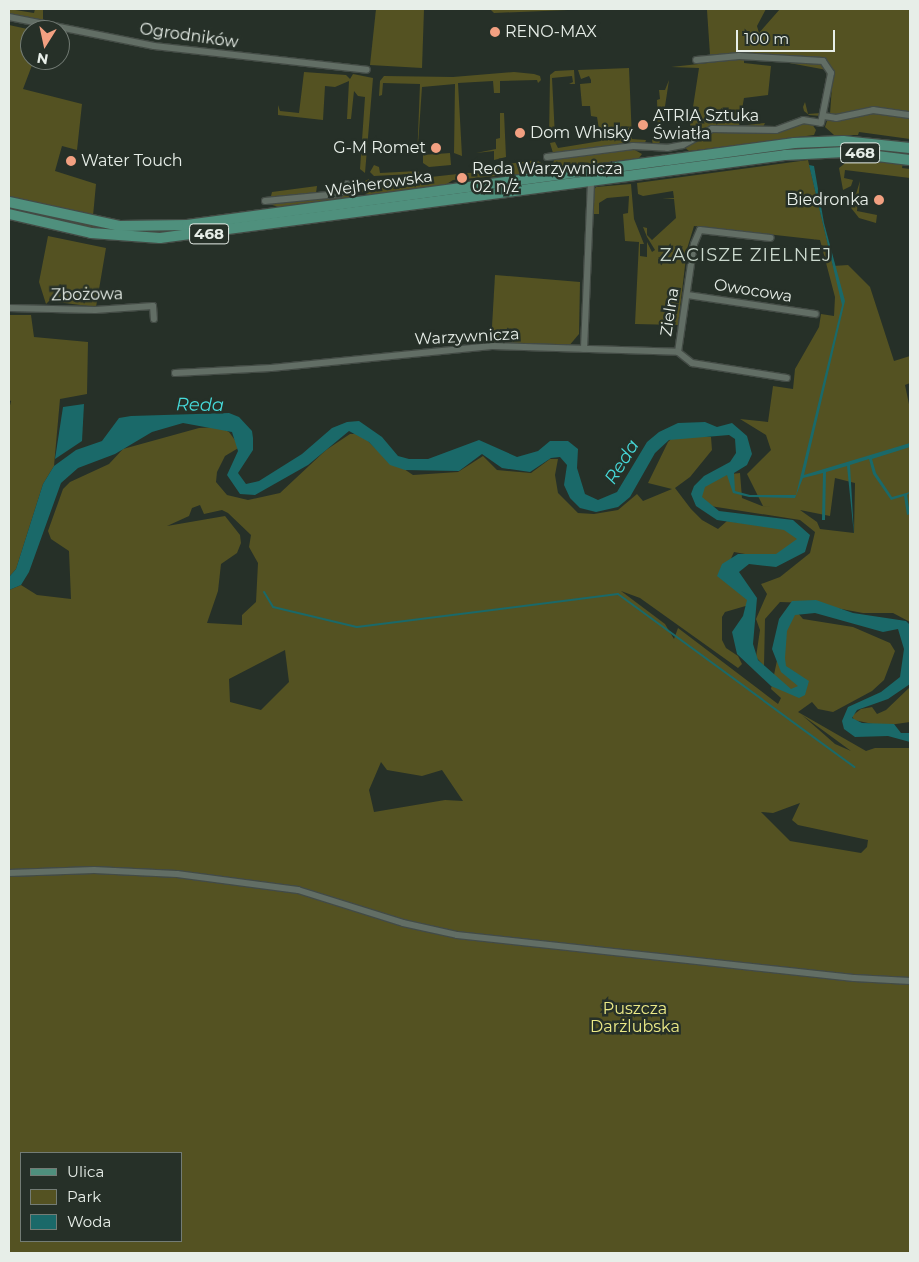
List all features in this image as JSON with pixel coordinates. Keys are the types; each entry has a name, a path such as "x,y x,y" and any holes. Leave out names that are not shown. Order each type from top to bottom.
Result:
{"main road":[{"name":"Wejherowska","path":"9,202 112,225 186,225 814,141 872,142 910,148"},
{"name":"Wejherowska","path":"9,214 91,233 160,238 809,153 854,153 910,160"}],"street":[{"name":"Ogrodników","path":"9,17 154,46 367,70"},
{"path":"547,157 633,146 667,148 683,145 712,130 776,130 803,120 821,123 824,116 831,73 823,61 739,56 696,60"},
{"path":"824,116 836,118 873,110 910,115"},
{"path":"584,349 591,181"},
{"path":"265,201 339,194 346,189 347,184"},
{"name":"Zielna","path":"678,352 696,235 700,230 771,238"},
{"name":"Owocowa","path":"687,294 816,314"},
{"name":"Zbożowa","path":"9,308 95,310 153,306 154,319"},
{"name":"Warzywnicza","path":"175,373 271,368 492,346 678,352 692,363 787,378"},
{"path":"9,872 94,870 177,874 298,890 403,923 457,935 854,978 910,981"}],"green space":[{"path":"9,9 34,13 35,9 43,9 43,20 34,20 9,14"},
{"path":"376,9 424,9 422,68 370,65"},
{"path":"490,9 568,9 568,10 494,13"},
{"path":"766,9 757,26 759,33 780,9 910,9 910,114 884,108 835,116 830,114 833,72 824,60 742,53 710,55 707,10"},
{"path":"9,25 20,27 20,70 30,70 23,89 82,104 77,150 62,146 55,171 96,184 93,216 9,196"},
{"path":"744,59 744,63 771,66 768,95 744,98 739,126 765,123 763,127 699,133 686,140 680,136 680,132 689,133 699,68 671,67"},
{"path":"773,60 819,62 829,70 821,116 809,115 804,111 803,107 805,102 808,114 821,113 827,70"},
{"path":"629,68 632,139 646,140 645,143 630,144 626,139 625,144 553,153 550,143 555,142 558,148 601,141 597,117 591,116 590,106 582,106 580,84 591,83 591,80 589,76 581,79 578,70"},
{"path":"574,70 575,84 569,84 573,82 572,76 552,78 555,137 549,138 550,75 555,71"},
{"path":"304,72 346,75 350,79 353,74 373,78 365,173 360,169 365,97 358,96 354,91 351,119 347,119 349,81 335,87 325,86 323,120 278,115 278,105 280,111 299,113"},
{"path":"514,72 534,74 540,76 541,80 538,83 537,80 500,81 500,93 494,93 493,81 458,83 462,156 454,153 455,84 422,87 417,160 420,84 383,83 382,95 379,96 380,81 384,76 453,77"},
{"path":"669,80 659,146 679,144 680,139 681,143 678,145 653,148 652,139 658,133 657,100 660,99 659,90 665,90"},
{"path":"500,113 504,113 506,157 494,160 494,151 476,153 496,149 496,139 500,138"},
{"path":"872,113 910,117 910,139 859,132 858,135 834,135 825,127 827,121"},
{"path":"802,123 812,124 816,130 814,135 689,151 684,147 714,130 766,131"},
{"path":"833,145 906,151 905,155 853,149 806,149 597,175 793,147"},
{"path":"633,149 642,154 639,158 560,169 553,164 554,160 562,158"},
{"path":"450,153 451,165 429,167 423,163 423,155"},
{"path":"853,157 903,163 902,168 910,169 910,178 845,170 844,178 853,180 851,186 843,190 839,168"},
{"path":"536,160 545,165 539,172 453,180 445,185 371,195 362,192 363,182 369,179 369,186 412,180 411,174 374,176 370,172 374,165 379,167 380,173 418,171 421,178 495,170 495,166"},
{"path":"808,160 833,266 848,265 870,287 894,361 910,356 910,383 905,385 910,409 910,622 893,613 863,613 809,603 780,602 765,619 764,666 756,657 760,630 756,619 767,594 761,584 780,577 810,553 815,532 800,520 710,506 696,492 723,475 740,473 742,498 762,506 773,507 763,506 747,474 771,450 766,435 740,419 768,422 773,386 793,389 795,369 819,327 821,314 834,316 835,297 820,240 694,226 687,249 678,325 635,324 639,242 625,241 623,214 628,213 629,196 607,198 599,203 599,214 592,214 593,191 596,187 631,184 634,219 644,244 640,244 640,256 647,257 647,242 652,252 655,250 647,237 643,227 647,228 647,235 652,240 676,218 674,199 662,199 674,198 673,191 643,196 638,194 637,183","holes":["835,478 855,483 854,533 820,529 817,522 800,510 830,516"]},
{"path":"860,181 857,211 877,215 876,223 859,218 845,197 856,194"},
{"path":"317,186 316,193 355,188 356,193 352,197 279,207 269,204 272,192"},
{"path":"9,206 114,229 154,232 201,227 157,234 87,228 9,209"},
{"path":"48,236 106,248 96,307 49,301 46,304 39,282"},
{"path":"495,275 580,282 579,334 568,347 491,344"},
{"path":"9,315 31,315 34,337 88,342 87,394 60,399 54,466 43,484 16,569 9,577 9,410 11,401 9,400"},
{"name":"Puszcza Darżlubska","path":"219,427 229,432 240,447 225,456 217,472 216,482 227,495 248,500 280,493 326,450 350,434 361,434 380,453 413,475 458,472 483,456 497,470 531,473 550,459 558,459 555,475 558,493 578,513 594,514 618,510 637,494 643,501 672,489 648,483 668,442 675,435 711,437 712,450 690,477 675,488 691,509 702,520 718,529 727,521 798,531 801,544 784,561 734,552 729,563 750,590 749,605 725,612 722,617 722,640 726,648 738,656 742,664 738,668 640,598 621,591 665,624 674,639 678,628 778,704 781,698 771,689 787,613 798,613 803,619 853,627 890,643 895,651 884,680 872,691 833,712 818,709 812,702 798,712 866,751 875,748 910,748 910,1253 9,1253 9,590 21,585 37,595 71,599 69,551 51,539 48,531 63,489 70,482 109,464 123,449 199,428","holes":["200,505 204,514 222,510 228,513 251,535 249,547 258,563 256,602 242,615 242,625 207,623 218,591 221,564 237,553 241,543 240,535 225,516 167,526 189,516 192,508","285,650 289,682 261,710 230,702 229,679","802,715 851,751 835,744","381,762 387,770 422,776 442,770 463,801 445,800 374,812 369,790","800,803 792,820 798,825 868,840 867,847 861,853 790,841 761,812 773,813"]},
{"path":"910,687 910,722 882,726 854,720 852,716 861,709 872,707 877,714 886,710"}],"water":[{"path":"809,165 814,166 824,223 845,301 804,475 910,443 910,447 872,459 876,473 892,497 910,492 907,495 910,514 907,515 904,496 891,500 873,474 869,459 850,465 854,535 847,466 826,472 825,520 822,520 823,473 803,478 795,498 749,497 733,493 727,475 705,487 702,497 719,511 793,520 810,535 805,552 776,567 749,564 739,572 757,598 753,644 758,660 791,689 798,686 781,672 772,649 779,619 792,601 816,600 853,613 906,621 910,625 910,684 888,699 857,710 852,718 862,723 894,724 901,733 910,733 910,742 888,736 855,737 844,729 842,721 848,707 881,692 900,677 904,649 898,629 883,632 815,613 795,615 787,631 785,658 786,666 809,681 805,695 799,698 771,686 737,654 732,632 743,616 747,600 717,576 722,564 738,554 776,554 797,539 784,530 717,520 696,506 691,494 694,486 704,476 730,462 736,453 735,439 729,435 669,440 655,453 630,497 618,507 596,512 580,508 570,498 564,485 567,465 560,457 551,458 530,472 502,468 482,454 459,471 405,470 390,465 369,442 349,431 308,465 255,495 240,494 227,475 238,451 232,432 183,423 152,432 115,454 78,468 61,483 29,572 21,585 9,590 9,577 16,569 43,484 54,466 76,450 102,441 119,418 131,416 229,413 239,417 252,431 253,438 253,450 238,473 246,484 259,481 302,454 332,428 347,422 359,421 382,437 398,456 409,459 428,459 479,440 517,457 538,451 550,441 568,441 578,449 577,468 585,494 598,500 617,492 647,442 659,432 678,423 705,422 717,427 732,423 747,436 752,454 747,465 734,473 735,491 750,495 796,495 842,305"},
{"path":"84,404 82,441 55,459 63,407"}],"waterway":[{"path":"264,592 273,607 357,627 618,594 854,767"}],"place":[{"name":"RENO-MAX","path":"495,32"},
{"name":"ATRIA Sztuka Światła","path":"643,125"},
{"name":"Dom Whisky","path":"520,133"},
{"name":"G-M Romet","path":"436,148"},
{"name":"Water Touch","path":"71,161"},
{"name":"Reda Warzywnicza 02 n/ż","path":"462,178"},
{"name":"Biedronka","path":"879,200"}],"district":[{"name":"ZACISZE ZIELNEJ","path":"746,255"}],"water label":[{"name":"Reda","path":"200,405"},
{"name":"Reda","path":"622,462"}]}
